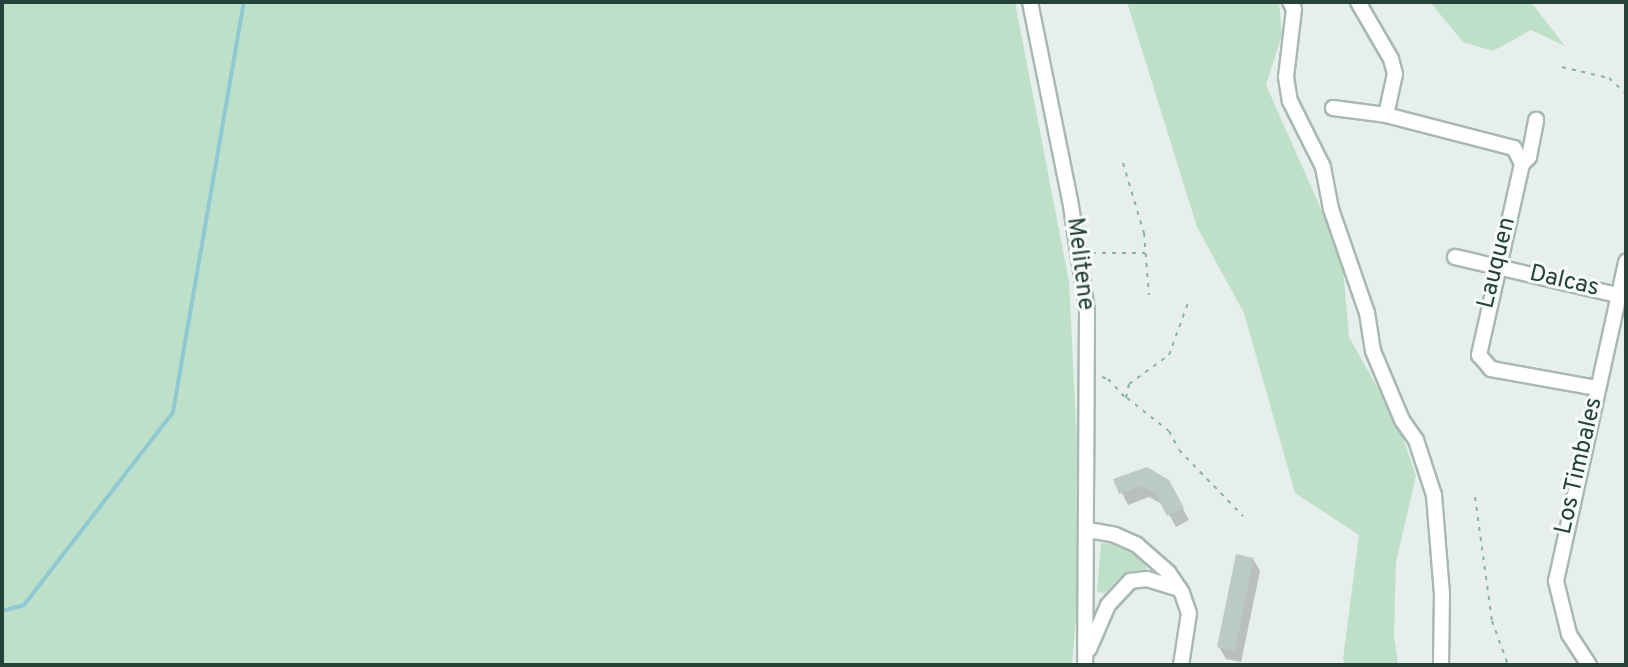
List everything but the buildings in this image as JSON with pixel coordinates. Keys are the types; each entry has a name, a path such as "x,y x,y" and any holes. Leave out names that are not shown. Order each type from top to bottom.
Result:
{"street":[{"name":"Melitene","path":"1030,2 1087,310 1085,661"},
{"path":"1290,2 1294,9 1286,77 1290,101 1323,167 1331,209 1367,313 1373,351 1402,420 1416,440 1434,495 1442,594 1441,665"},
{"path":"1358,2 1391,59 1395,74 1386,115"},
{"path":"1333,108 1386,115 1514,148 1522,164"},
{"name":"Lauquen","path":"1536,120 1529,157 1522,164 1496,266 1478,348 1481,362 1491,369 1597,388"},
{"name":"Dalcas","path":"1455,257 1622,296"},
{"name":"Los Timbales","path":"1589,665 1569,634 1556,581 1597,388 1622,296 1626,262"},
{"path":"1088,530 1115,535 1137,545 1168,572 1189,613 1181,665"},
{"path":"1085,661 1108,605 1130,581 1147,579 1179,589"}],"path":[{"path":"1562,67 1609,78 1626,94"},
{"path":"1123,163 1144,233 1149,295"},
{"path":"1078,252 1145,253"},
{"path":"1126,398 1129,384 1169,355 1188,303"},
{"path":"1085,373 1108,379 1126,398 1169,431 1179,450 1243,516"},
{"path":"1475,497 1492,621 1508,665"}],"green space":[{"path":"2,2 1015,2 1069,282 1082,544 1072,665 2,665"},
{"path":"1127,2 1279,2 1282,35 1266,85 1342,256 1349,337 1399,426 1416,476 1396,562 1394,635 1398,665 1345,665 1343,659 1359,535 1295,493 1244,313 1197,227"},
{"path":"1430,2 1531,2 1565,46 1531,30 1493,51 1463,42"},
{"path":"1101,543 1115,544 1141,557 1149,573 1122,575 1105,593 1097,592"}],"waterway":[{"path":"2,611 24,605 173,412 244,2"}]}
